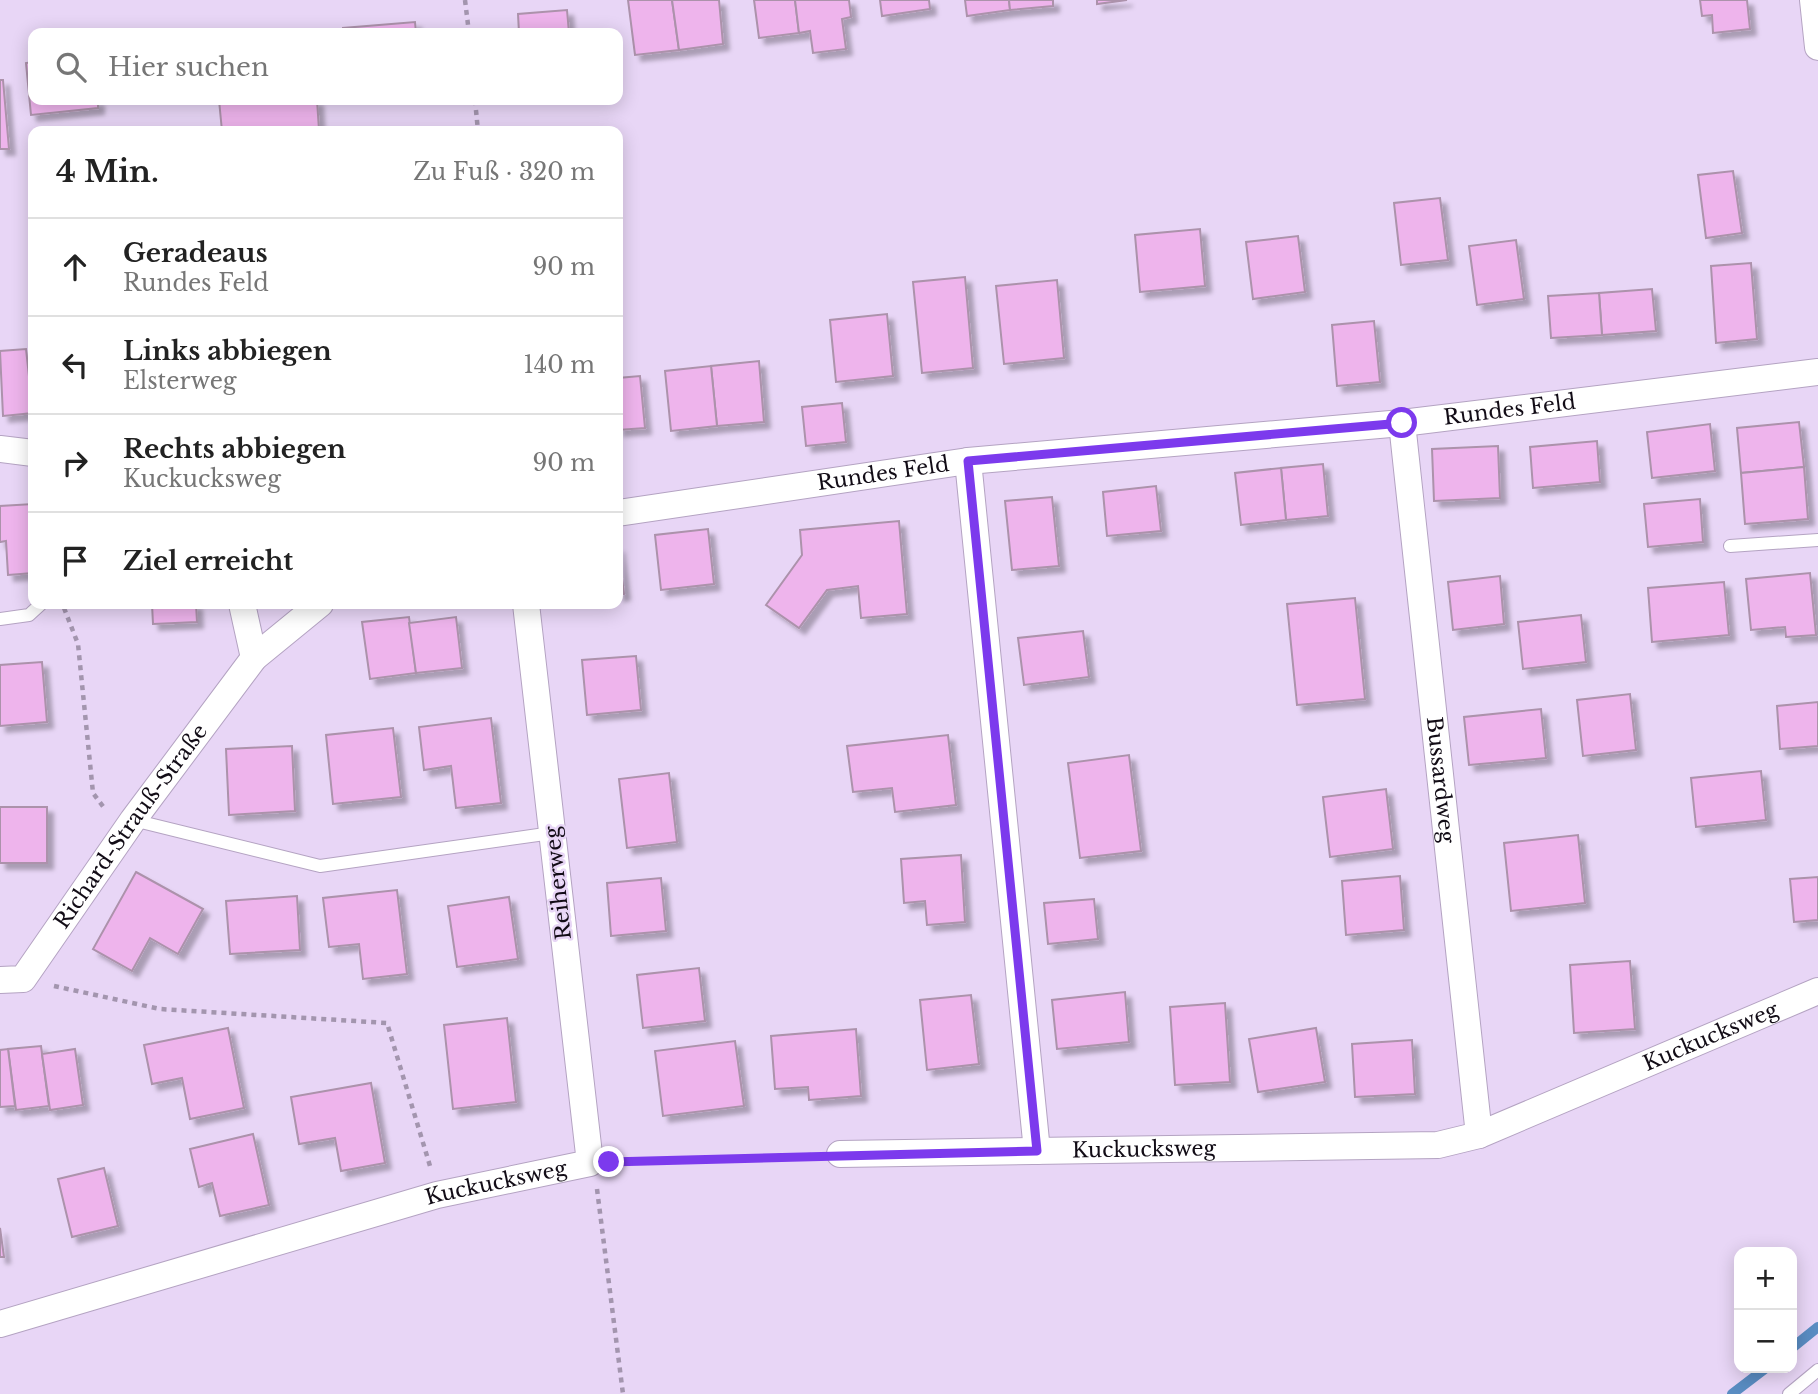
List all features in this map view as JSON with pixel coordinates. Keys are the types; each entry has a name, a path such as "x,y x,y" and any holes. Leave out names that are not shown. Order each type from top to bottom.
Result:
{"street":[{"path":"1813,0 1818,47"},
{"name":"Rundes Feld","path":"623,512 968,461 1402,423 1818,372"},
{"name":"Bussardweg","path":"1402,423 1479,1135"},
{"path":"0,449 28,452"},
{"path":"968,461 1037,1151"},
{"path":"243,609 254,658"},
{"name":"Richard-Strauß-Straße","path":"11,979 254,658 314,609"},
{"name":"Reiherweg","path":"527,609 590,1163"},
{"name":"Kuckucksweg","path":"840,1154 1438,1145 1479,1135 1818,991"},
{"name":"Kuckucksweg","path":"0,1324 437,1195 590,1163"}],"lane":[{"path":"1730,546 1818,540"},
{"path":"0,619 29,615 36,609"},
{"path":"128,827 320,866 552,833"},
{"path":"1788,1394 1818,1370"}],"path":[{"path":"466,0 469,28"},
{"path":"475,105 478,126"},
{"path":"64,609 78,644 93,793 128,827"},
{"path":"11,979 160,1009 387,1023 423,1134 437,1195"},
{"name":"Kuckucksweg","path":"590,1163 840,1154"},
{"path":"590,1163 599,1195 623,1394"}],"building":[{"path":"628,0 672,0 679,50 635,55"},
{"path":"672,0 719,0 723,44 679,50"},
{"path":"754,0 795,0 799,33 759,38"},
{"path":"795,0 849,0 851,17 842,19 846,49 813,53 810,31 799,33"},
{"path":"880,0 929,0 930,9 882,16"},
{"path":"965,0 1009,0 1010,10 967,16"},
{"path":"1009,0 1053,0 1053,6 1010,10"},
{"path":"1097,0 1127,0 1097,4"},
{"path":"1700,0 1747,0 1750,29 1713,33 1712,15 1702,16"},
{"path":"567,10 569,28 519,28 518,14"},
{"path":"415,22 416,28 343,28"},
{"path":"0,80 3,80 9,149 0,149"},
{"path":"30,105 98,105 98,108 31,115"},
{"path":"219,105 317,105 319,126 222,126"},
{"path":"1733,171 1742,233 1706,238 1698,175"},
{"path":"1440,198 1448,260 1401,265 1394,203"},
{"path":"1200,229 1205,286 1140,292 1135,235"},
{"path":"1298,236 1305,292 1253,299 1246,242"},
{"path":"1516,240 1524,299 1477,305 1469,246"},
{"path":"1751,263 1757,339 1716,343 1711,266"},
{"path":"965,277 973,368 922,373 913,282"},
{"path":"1057,280 1064,358 1004,364 996,286"},
{"path":"1652,289 1656,331 1602,335 1599,293"},
{"path":"1599,293 1602,335 1551,338 1548,296"},
{"path":"887,314 893,376 836,382 830,320"},
{"path":"1374,321 1380,382 1337,386 1332,325"},
{"path":"26,349 28,414 3,416 0,351"},
{"path":"759,361 764,422 717,426 711,366"},
{"path":"711,366 717,426 671,431 665,371"},
{"path":"640,376 645,428 623,430 623,378"},
{"path":"842,403 846,442 806,446 802,407"},
{"path":"1799,422 1804,467 1741,473 1737,428"},
{"path":"1710,424 1715,471 1652,478 1647,432"},
{"path":"1597,441 1600,482 1533,488 1530,447"},
{"path":"1498,446 1500,498 1434,501 1432,449"},
{"path":"1323,464 1328,516 1286,520 1281,468"},
{"path":"1804,467 1808,519 1745,524 1741,473"},
{"path":"1281,468 1286,520 1241,525 1235,473"},
{"path":"1156,486 1161,531 1107,536 1103,492"},
{"path":"1052,497 1059,566 1012,570 1005,501"},
{"path":"1700,499 1703,542 1648,547 1644,504"},
{"path":"28,504 28,573 8,575 6,541 0,542 0,506"},
{"path":"899,521 907,614 861,618 858,586 827,590 799,628 766,605 802,555 800,530"},
{"path":"708,529 714,584 661,590 655,535"},
{"path":"1810,573 1816,635 1786,637 1785,627 1751,630 1746,579"},
{"path":"1500,576 1504,624 1453,630 1448,582"},
{"path":"1724,582 1729,635 1652,642 1648,588"},
{"path":"1355,598 1365,699 1297,705 1287,604"},
{"path":"152,609 196,609 197,622 153,624"},
{"path":"1581,615 1586,662 1523,669 1518,622"},
{"path":"409,617 416,673 370,679 362,622"},
{"path":"456,617 462,668 416,673 409,623"},
{"path":"1083,631 1089,677 1024,685 1018,638"},
{"path":"636,656 641,710 587,715 582,660"},
{"path":"42,662 47,722 0,726 0,665"},
{"path":"1630,694 1636,750 1583,756 1577,700"},
{"path":"1818,702 1818,746 1780,749 1777,706"},
{"path":"1541,709 1546,758 1469,765 1464,717"},
{"path":"491,718 501,803 456,808 451,766 424,770 419,727"},
{"path":"393,728 401,797 333,804 326,735"},
{"path":"948,735 956,805 895,812 892,788 853,792 847,746"},
{"path":"292,746 295,811 229,815 226,749"},
{"path":"1129,755 1141,851 1080,858 1068,763"},
{"path":"1761,771 1766,820 1696,827 1691,778"},
{"path":"669,773 677,842 627,848 619,779"},
{"path":"1386,789 1393,849 1330,857 1323,797"},
{"path":"0,807 47,807 47,863 0,863"},
{"path":"1578,835 1585,903 1511,911 1504,843"},
{"path":"961,855 965,922 927,925 925,901 904,903 901,859"},
{"path":"136,872 203,909 178,954 150,938 132,971 93,949"},
{"path":"1400,876 1404,930 1346,935 1342,881"},
{"path":"1818,877 1818,920 1794,922 1790,879"},
{"path":"661,878 666,931 611,936 607,883"},
{"path":"397,890 407,974 363,979 359,944 329,947 323,898"},
{"path":"297,896 300,950 230,954 226,901"},
{"path":"509,897 518,959 457,967 448,906"},
{"path":"1094,899 1098,939 1048,944 1044,903"},
{"path":"1630,961 1635,1029 1574,1033 1570,965"},
{"path":"699,968 705,1021 643,1028 637,975"},
{"path":"1125,992 1129,1042 1057,1049 1052,1000"},
{"path":"971,995 979,1064 927,1070 920,1000"},
{"path":"1225,1003 1230,1082 1175,1085 1170,1007"},
{"path":"507,1018 516,1102 453,1109 444,1025"},
{"path":"228,1028 244,1108 190,1119 182,1078 152,1084 144,1045"},
{"path":"1316,1028 1325,1082 1258,1092 1249,1039"},
{"path":"856,1029 861,1096 809,1100 808,1087 775,1089 771,1036"},
{"path":"1412,1040 1415,1094 1355,1097 1352,1044"},
{"path":"735,1041 744,1106 663,1116 655,1051"},
{"path":"41,1046 49,1106 16,1110 8,1049"},
{"path":"8,1049 15,1106 0,1107 0,1050"},
{"path":"75,1049 83,1105 50,1110 42,1054"},
{"path":"371,1083 385,1163 341,1171 335,1138 299,1144 291,1097"},
{"path":"253,1134 269,1205 220,1216 212,1183 199,1187 190,1149"},
{"path":"104,1168 118,1226 72,1237 58,1179"},
{"path":"0,1228 4,1257 0,1257"}],"waterway":[{"path":"1797,1344 1818,1327"},
{"path":"1732,1394 1759,1373"}],"route":[{"path":"609,1162 1037,1151 968,461 1402,423"}]}
